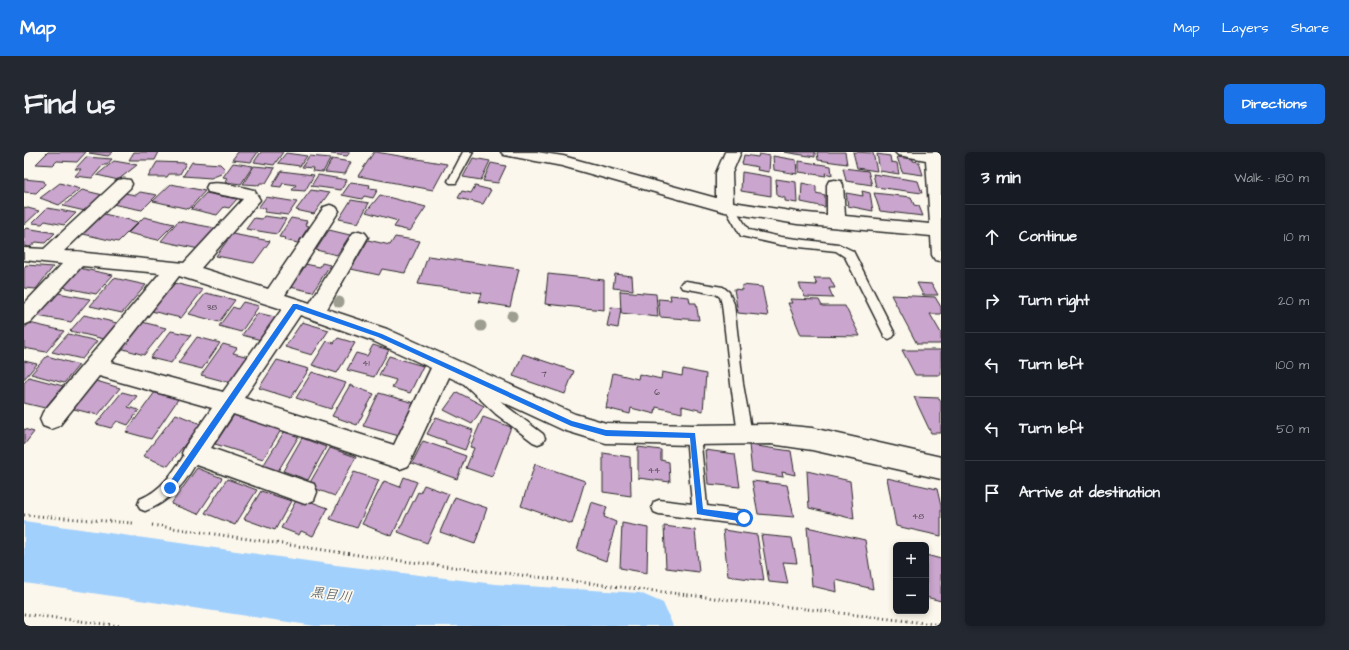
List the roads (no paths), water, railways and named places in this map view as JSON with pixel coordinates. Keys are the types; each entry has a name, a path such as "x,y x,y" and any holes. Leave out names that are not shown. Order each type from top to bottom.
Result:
{"street":[{"path":"509,152 556,160 729,207 797,218 940,230"},
{"path":"729,207 724,174 733,152"},
{"path":"903,152 933,154 941,254"},
{"path":"49,255 124,184"},
{"path":"834,185 836,221"},
{"path":"51,419 95,366 182,269 252,200 248,194 214,188"},
{"path":"273,298 330,211"},
{"path":"305,492 194,453 229,403 359,237"},
{"path":"24,254 79,257 182,269 273,298 380,335 571,423 606,433 693,435 771,434 812,439 941,468"},
{"path":"24,317 79,257"},
{"path":"95,366 229,403 400,458 451,367"}],"lane":[{"path":"453,181 468,152"},
{"path":"729,207 745,233 781,241 838,248 850,254 889,334"},
{"path":"686,286 719,290 725,295 728,304 736,384 744,434"},
{"path":"451,367 501,410 538,438"},
{"path":"693,435 700,512"},
{"path":"145,504 155,501 170,488 194,453"},
{"path":"659,507 744,518"}],"waterway":[{"name":"黒目川","path":"24,552 336,597 495,617 640,626"}]}
